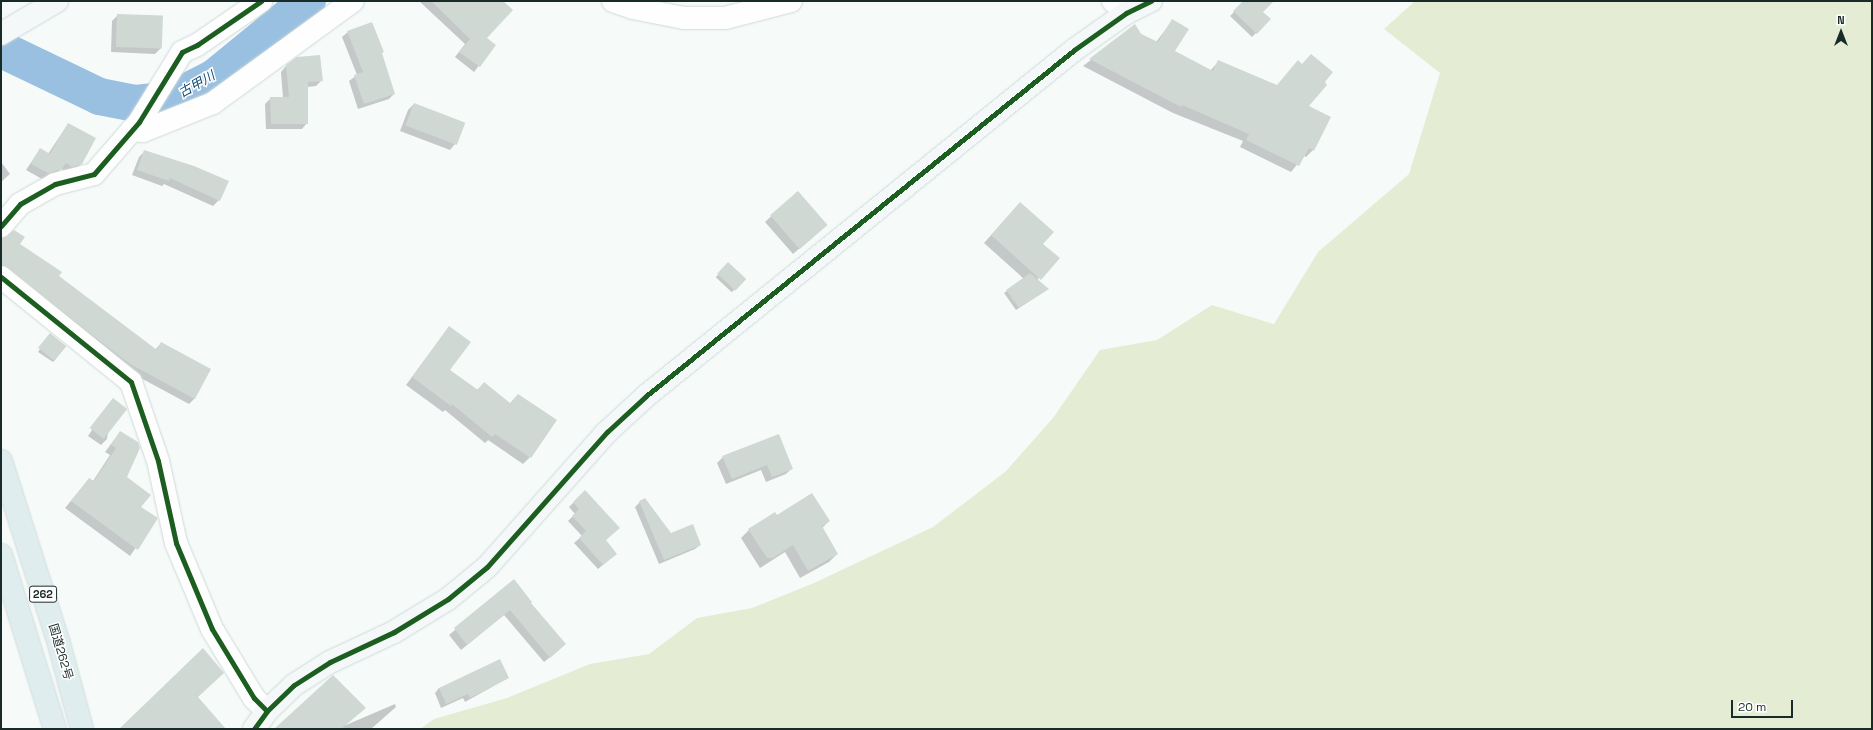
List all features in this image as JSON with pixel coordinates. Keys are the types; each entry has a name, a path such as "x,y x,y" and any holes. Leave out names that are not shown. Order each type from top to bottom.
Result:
{"highway":[{"name":"国道262号","path":"1,461 59,644 82,729"},
{"name":"262","path":"1,555 54,729"}],"street":[{"path":"10,29 57,1"},
{"path":"1,226 20,204 55,184 94,174 135,126 182,52 197,45 261,1"},
{"path":"135,126 143,131 213,102 353,1"},
{"path":"613,1 633,8 684,18 725,18 791,1"},
{"path":"254,729 267,711 294,685 330,662 394,632 448,600 487,567 607,432 646,396 1074,50 1119,7 1151,1"},
{"path":"1,277 131,382 158,461 176,543 212,629 254,698 267,711"}],"green space":[{"path":"1415,1 1872,1 1872,729 420,729 434,719 507,698 590,664 649,654 697,618 752,608 814,583 933,527 1005,472 1053,418 1100,350 1157,340 1212,305 1274,324 1318,252 1409,174 1440,73 1384,29"}],"building":[{"path":"431,1 503,1 513,10 487,38 496,45 480,67 459,52 470,39"},
{"path":"1243,1 1274,1 1263,12 1271,19 1257,34 1233,11"},
{"path":"117,14 163,16 162,49 116,47"},
{"path":"1172,19 1189,29 1175,51 1213,71 1218,60 1277,85 1298,60 1302,64 1311,54 1333,72 1325,82 1327,85 1309,106 1331,117 1314,151 1309,148 1299,166 1246,140 1249,134 1182,105 1181,107 1089,59 1135,24 1141,34 1158,42"},
{"path":"372,22 384,52 382,53 395,94 364,104 354,75 363,72 347,31"},
{"path":"320,55 323,81 308,82 308,124 271,124 270,97 289,97 286,65 297,57"},
{"path":"414,103 465,123 457,145 405,125"},
{"path":"68,123 96,138 82,164 72,167 66,163 62,169 48,173 31,164 40,148 50,154"},
{"path":"144,150 194,166 229,181 220,201 170,178 169,181 137,170"},
{"path":"798,191 828,225 800,249 770,215"},
{"path":"1020,202 1054,232 1043,244 1060,258 1041,280 991,235"},
{"path":"14,230 25,237 20,244 62,272 59,276 157,350 161,342 211,369 195,399 130,364 1,264 1,239"},
{"path":"728,262 746,279 735,291 717,274"},
{"path":"1030,273 1049,289 1019,308 1006,290"},
{"path":"449,326 471,342 450,370 478,390 484,382 510,403 518,394 557,420 531,458 495,434 492,437 452,404 451,406 412,377"},
{"path":"50,333 66,346 54,361 38,348"},
{"path":"113,398 127,409 104,439 90,428"},
{"path":"120,431 138,442 140,448 127,477 151,495 141,507 158,518 138,550 71,501 89,478 94,481 116,448 111,445"},
{"path":"779,434 793,469 772,477 767,465 732,479 722,456"},
{"path":"585,490 620,528 606,540 617,554 603,565 579,538 586,531 572,516 579,509 573,502"},
{"path":"812,493 830,521 822,526 838,554 808,571 793,545 773,558 767,558 748,529 775,512 777,515"},
{"path":"645,498 671,533 693,524 701,545 664,560 639,501"},
{"path":"514,579 532,602 531,603 566,644 550,658 510,610 467,645 454,628"},
{"path":"203,648 224,673 198,697 226,729 119,729"},
{"path":"500,659 509,678 470,698 468,694 446,704 439,688"},
{"path":"333,675 366,708 341,729 274,729"}],"waterway":[{"name":"古甲川","path":"1,49 99,96 135,103 171,99 214,77 307,1"}],"cycle path":[{"path":"1,226 20,204 55,184 94,174 139,122 182,52 197,45 261,1"},
{"path":"254,729 267,711 294,685 330,662 394,632 448,599 487,567 607,432 646,396 1074,50 1126,13 1151,1"},
{"path":"1,277 131,382 158,461 176,543 212,629 254,698 267,711"}]}
